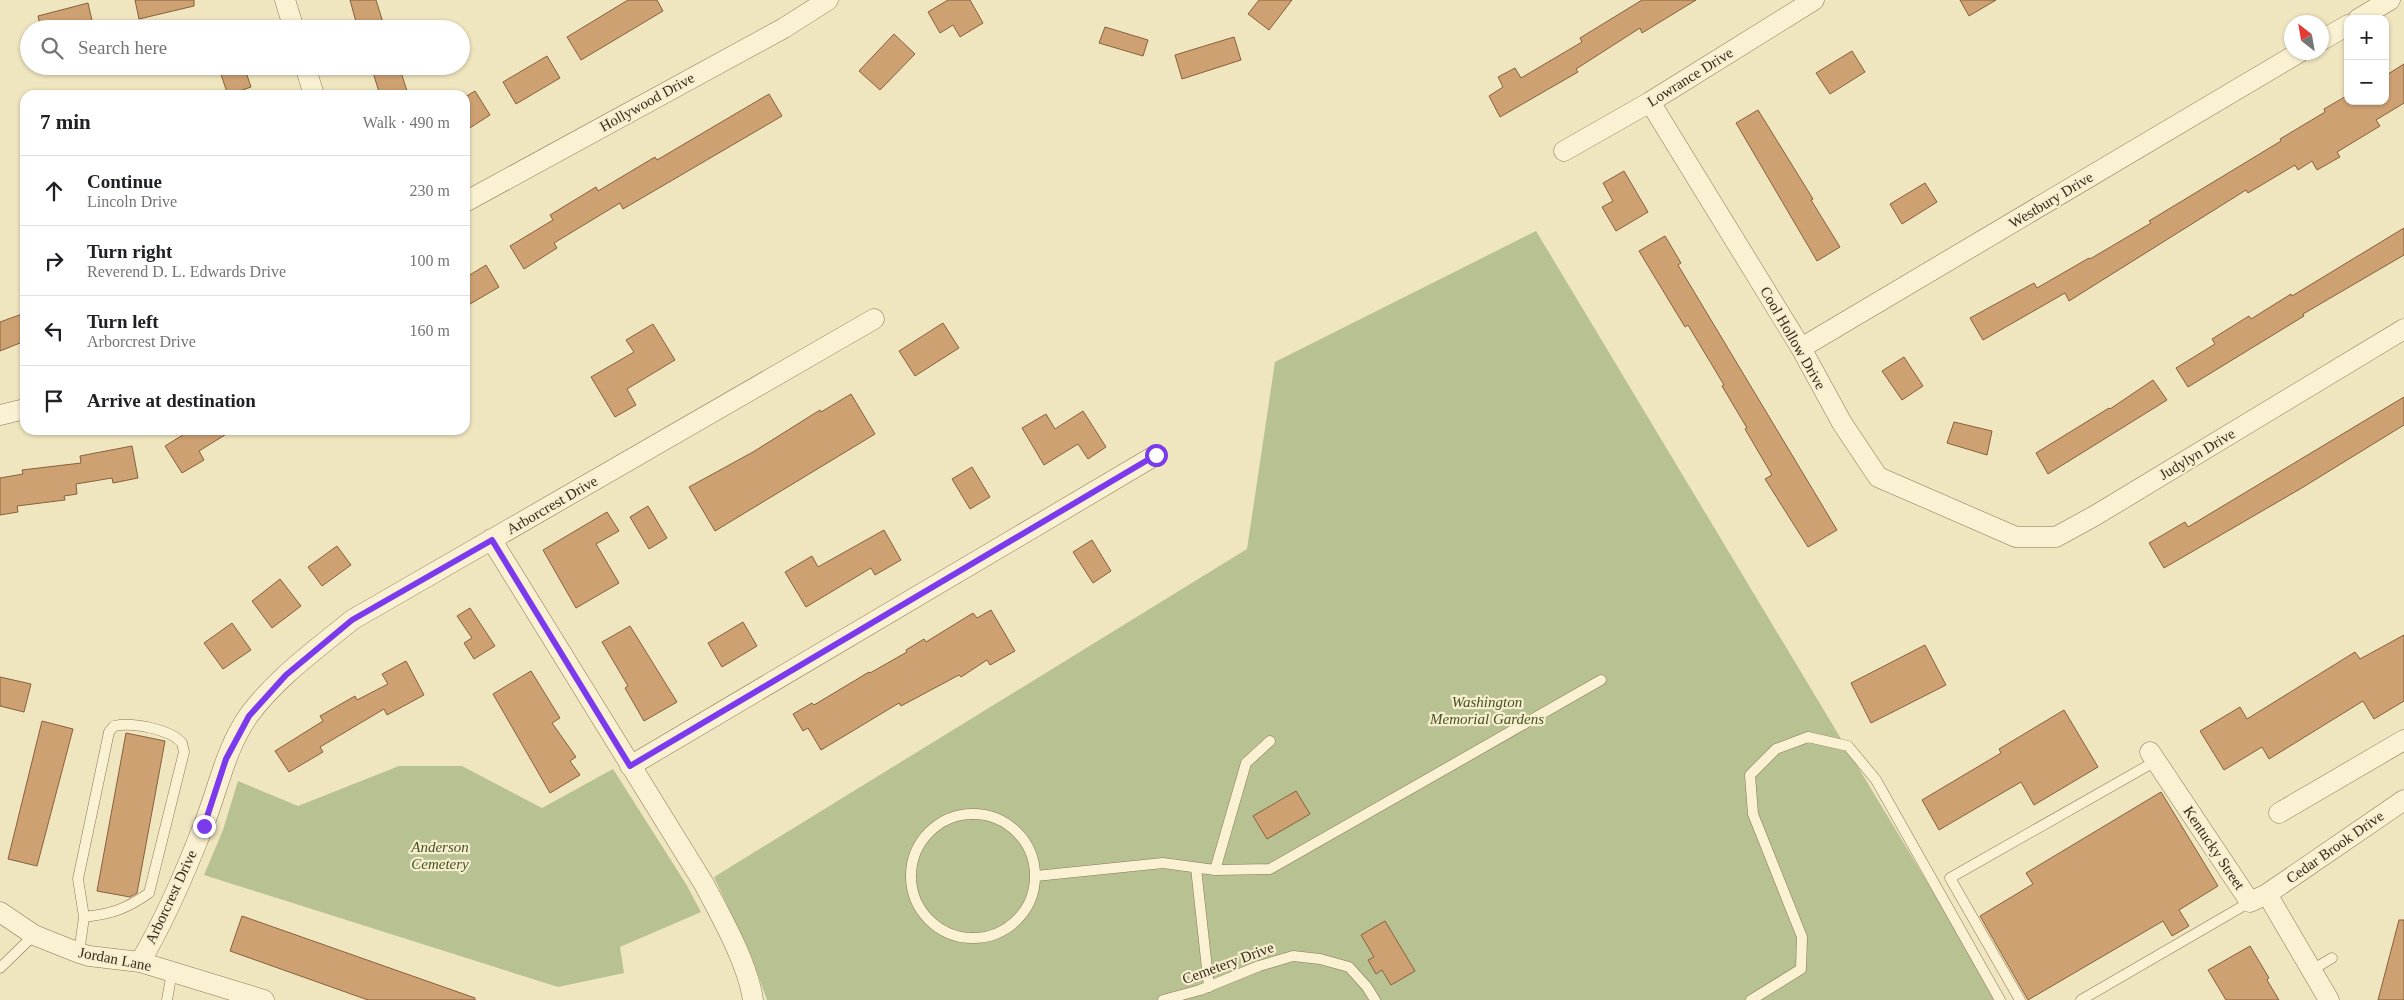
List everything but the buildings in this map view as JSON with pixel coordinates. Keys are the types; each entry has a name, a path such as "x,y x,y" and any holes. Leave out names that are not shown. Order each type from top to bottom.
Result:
{"street":[{"path":"285,0 291,20"},
{"name":"Hollywood Drive","path":"470,199 784,28 828,0"},
{"name":"Lowrance Drive","path":"1564,151 1650,102 1814,0"},
{"path":"2365,15 2390,0"},
{"path":"2329,36 2344,27"},
{"name":"Westbury Drive","path":"1801,348 2287,60"},
{"path":"308,75 312,90"},
{"name":"Cool Hollow Drive","path":"1650,102 1801,348 1842,423 1878,477 1981,522"},
{"name":"Arborcrest Drive","path":"140,962 153,940 204,826 226,759 249,716 286,675 352,620 874,319"},
{"name":"Judylyn Drive","path":"1981,522 2016,537 2056,537 2404,329"},
{"path":"0,415 20,410"},
{"path":"630,766 1156,455"},
{"path":"492,540 704,884 724,922 751,988 753,1000"},
{"path":"2279,813 2404,740"},
{"name":"Kentucky Street","path":"2153,756 2312,970 2330,1000"},
{"name":"Cedar Brook Drive","path":"2259,898 2404,800"},
{"name":"Jordan Lane","path":"0,912 34,935 89,956 140,962 264,1000"}],"lane":[{"path":"1036,876 1163,863 1215,870 1270,868 1601,680"},
{"path":"79,952 84,917 78,880 109,732 114,726 127,723 169,733 182,744 184,752 149,893 132,905 112,914 84,917"},
{"path":"1752,1000 1801,969 1802,937 1753,814 1750,774 1776,749 1808,737 1848,746 1876,780 2000,1000"},
{"path":"1215,870 1246,763 1270,741"},
{"path":"2020,1000 1950,878 2153,756"},
{"path":"972,814 992,816 1009,825 1024,839 1033,856 1036,876 1033,895 1024,912 1010,926 993,935 974,939 955,936 938,928 924,915 914,898 910,879 913,859 921,841 935,827 953,817 972,814"},
{"path":"1196,868 1209,987"},
{"path":"2081,1000 2259,898"},
{"path":"0,968 34,935"},
{"name":"Cemetery Drive","path":"1164,1000 1209,987 1259,966 1293,956 1320,959 1349,967 1367,987 1375,1000"},
{"path":"2312,970 2332,958"},
{"path":"168,1000 172,972"}],"green space":[{"name":"Washington Memorial Gardens","path":"1536,231 1998,1000 767,1000 751,956 714,877 1247,549 1275,362"},
{"name":"Anderson Cemetery","path":"399,766 462,766 542,808 613,769 686,884 701,912 620,947 624,973 558,987 204,875 223,830 238,781 298,806"}],"route":[{"path":"204,826 226,759 249,716 286,675 352,620 492,540 630,766 1156,455"}]}
